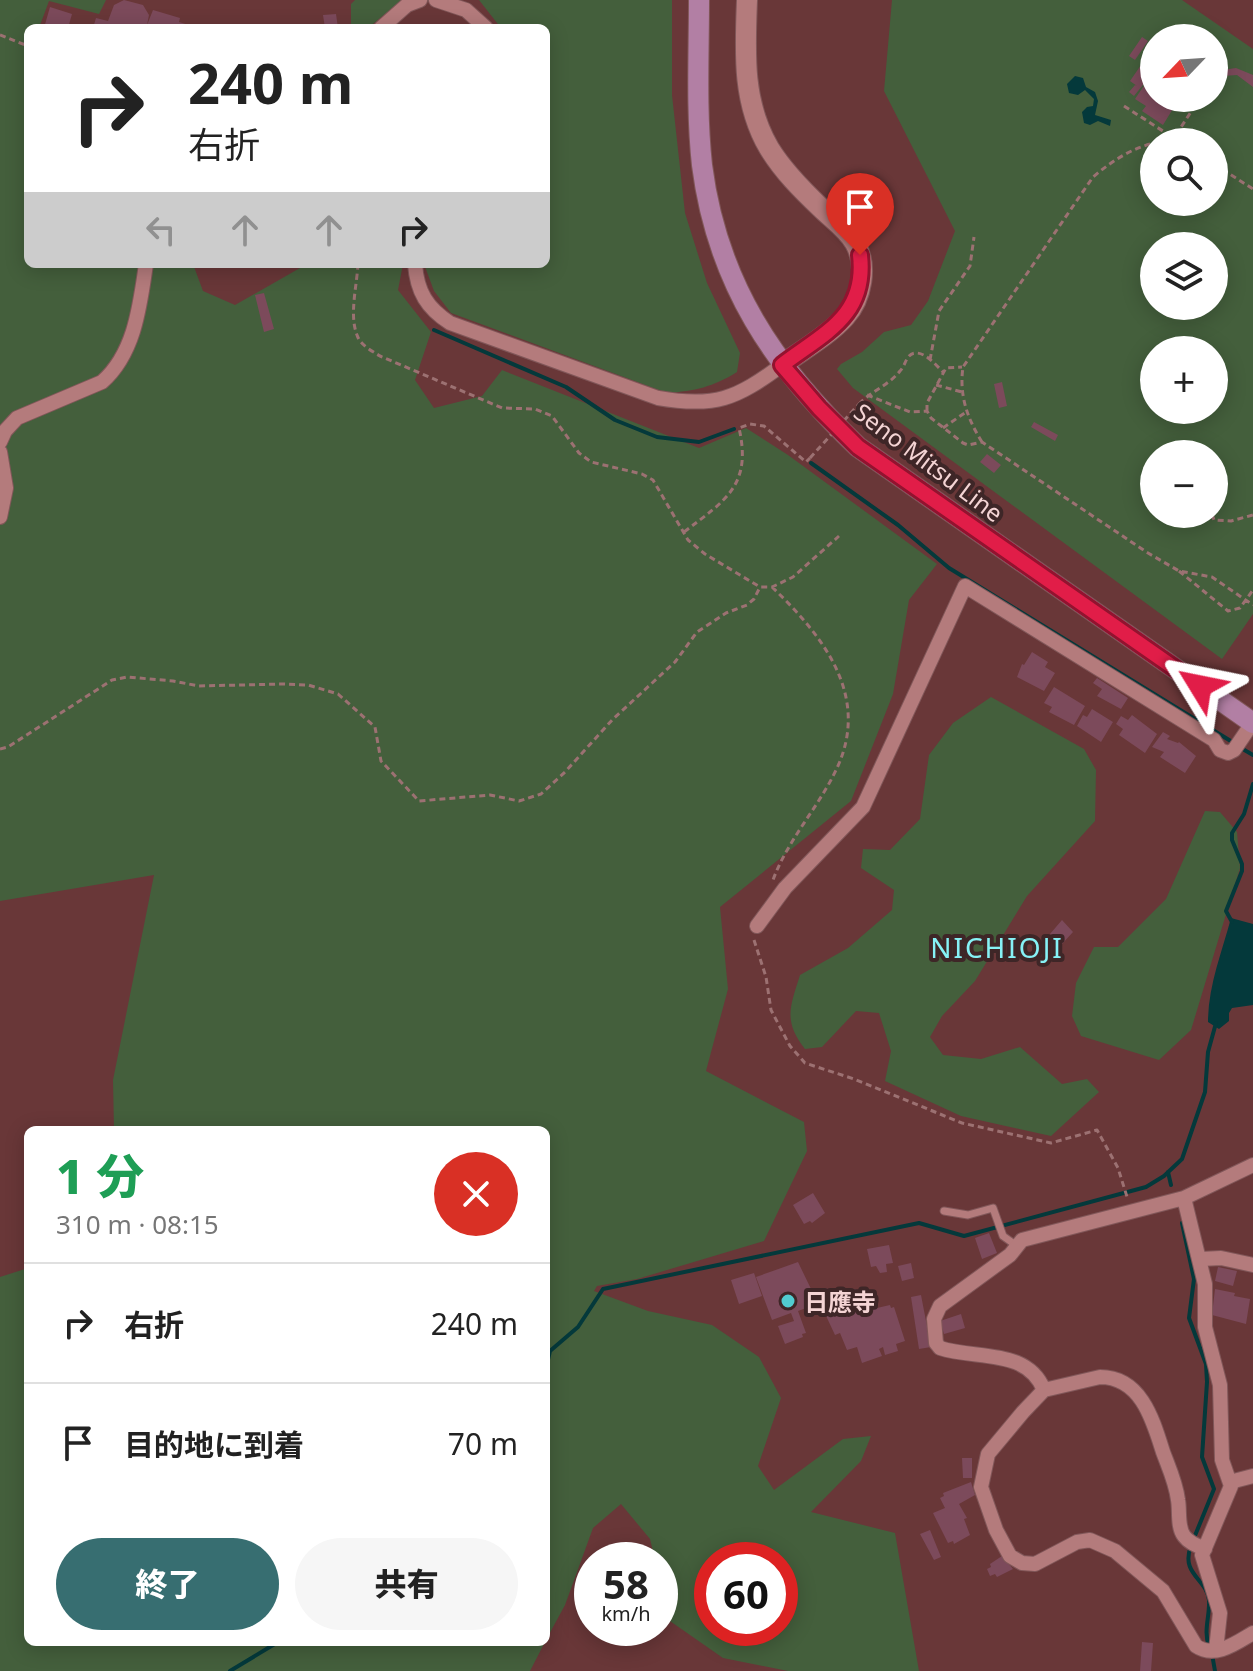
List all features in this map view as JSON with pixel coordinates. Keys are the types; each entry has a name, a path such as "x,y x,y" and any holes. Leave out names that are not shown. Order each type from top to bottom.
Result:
{"main road":[{"name":"Seno Mitsu Line","path":"699,0 699,114 708,194 732,274 762,336 782,365 833,423 876,460 1253,722"},
{"path":"747,0 746,72 750,101 761,132 791,179 847,232 860,255 858,296 843,319 782,365"}],"street":[{"path":"386,24 407,5 420,0"},
{"path":"436,0 466,10 482,24"},
{"path":"0,442 17,418 102,382 114,371 123,360 132,331 145,268"},
{"path":"415,268 422,297 436,314 450,323 658,398 689,404 736,395 782,365"},
{"path":"0,452 6,488 0,517"},
{"path":"757,926 785,888 863,807 965,586 1214,740 1220,750 1228,753 1253,722"},
{"path":"1044,1390 1039,1377 1011,1360 940,1348 936,1343 934,1319 940,1306 1010,1255 1022,1240 1184,1198 1253,1165"},
{"path":"1184,1198 1201,1259 1205,1284 1205,1327 1220,1385 1222,1460 1231,1486 1197,1545"},
{"path":"1201,1259 1221,1258 1253,1265"},
{"path":"1212,1651 1220,1613 1197,1545 1181,1529 1178,1497 1151,1415 1124,1383 1109,1377 1080,1380 1044,1390 988,1454 981,1487 996,1530 1010,1556 1022,1563 1035,1564 1077,1542 1090,1540 1115,1551 1163,1591 1196,1646 1212,1651 1253,1633"},
{"path":"1230,1482 1253,1476"}],"lane":[{"path":"944,1211 968,1215 993,1208 1003,1236 1017,1246"}],"path":[{"path":"0,35 24,44"},
{"path":"1124,106 1158,128"},
{"path":"1140,147 1112,161 1093,177 963,367 962,392 966,412 982,442 1179,571 1223,609 1234,611 1253,590"},
{"path":"1228,173 1253,189"},
{"path":"930,360 939,311 970,266 974,237"},
{"path":"358,268 354,320 357,336 366,346 380,356 502,408 535,409 552,416 579,453 591,462 642,474 653,480 688,540 705,554 760,587 772,587 793,577 839,536"},
{"path":"684,532 710,513 736,486 744,462 739,428 750,424 764,426 806,462 867,395 883,387 899,373 907,357 913,353 921,354 943,372"},
{"path":"963,367 951,366 943,372 927,403 927,411 963,443 973,445 982,442"},
{"path":"936,385 962,392"},
{"path":"867,395 910,412 927,411"},
{"path":"943,428 966,412"},
{"path":"1228,521 1253,515"},
{"path":"1179,571 1212,577 1253,605"},
{"path":"0,749 8,747 112,680 127,677 199,686 308,685 338,694 375,727 381,761 419,801 490,795 519,801 541,794 613,719 675,662 697,632 726,613 747,605 760,587"},
{"path":"770,887 837,768 848,720 845,688 827,649 803,616 772,587"},
{"path":"757,926 753,943 766,977 771,1010 790,1046 805,1063 854,1079 962,1123 1051,1143 1097,1130 1118,1168 1128,1199"}],"green space":[{"path":"0,0 106,0 99,14 49,1 40,24 24,24 24,268 194,268 203,291 235,305 300,268 402,268 398,290 431,332 415,380 434,408 482,396 502,370 699,448 746,428 937,564 909,600 893,694 851,801 720,907 728,989 706,1071 804,1122 807,1151 764,1241 637,1279 597,1286 594,1291 648,1311 712,1325 759,1357 781,1398 758,1466 774,1490 843,1439 871,1436 861,1461 811,1512 895,1533 919,1671 788,1671 723,1658 706,1646 798,1646 798,1542 694,1542 694,1638 678,1627 678,1542 651,1542 621,1504 593,1528 588,1542 574,1542 574,1580 550,1633 550,1126 114,1126 113,1080 154,875 0,901"},
{"path":"355,0 402,0 373,24 351,24 351,4"},
{"path":"479,0 672,0 672,95 685,213 707,283 740,353 737,372 704,387 667,393 451,313 434,291 425,268 550,268 550,24 498,24"},
{"path":"892,0 1182,0 1217,24 1140,24 1140,112 1228,112 1228,32 1253,49 1253,614 1222,659 853,388 837,369 884,332 911,325 928,301 955,231 884,91"},
{"path":"991,697 1084,749 1096,770 1095,821 1027,896 975,981 942,1016 930,1037 943,1055 981,1059 1020,1047 1062,1084 1087,1079 1099,1092 1051,1136 961,1116 885,1081 891,1051 879,1013 856,1011 822,1047 805,1049 791,1022 791,1005 800,975 848,948 892,910 894,890 861,868 863,849 890,850 920,819 929,755 953,723"},
{"path":"1205,811 1220,812 1237,832 1240,868 1191,1030 1159,1060 1081,1036 1072,1016 1076,983 1094,947 1118,947 1166,899"},
{"path":"24,1269 24,1646 543,1646 530,1671 0,1671 0,1277"}],"water":[{"path":"1075,76 1083,78 1086,87 1095,92 1098,101 1095,115 1111,120 1110,126 1098,121 1090,125 1084,123 1082,112 1093,106 1094,99 1085,90 1078,95 1069,93 1067,84"},
{"path":"1231,918 1253,924 1253,1005 1232,1008 1229,1021 1219,1029 1208,1022 1209,1009 1213,982"}],"building":[{"path":"124,0 143,5 149,15 147,24 94,24 96,18 108,21 114,5"},
{"path":"50,7 72,14 69,24 45,24"},
{"path":"153,10 180,18 179,22 185,24 147,24"},
{"path":"336,14 337,24 324,24 323,15"},
{"path":"1140,40 1140,53 1135,60 1129,56"},
{"path":"1140,66 1140,89 1134,96 1129,92 1137,86 1130,81"},
{"path":"1236,68 1253,75 1253,87 1237,75 1228,76 1228,69"},
{"path":"1144,112 1171,112 1163,125"},
{"path":"264,293 274,329 264,332 255,295"},
{"path":"1002,382 1007,406 999,408 994,384"},
{"path":"1034,422 1058,435 1055,441 1031,427"},
{"path":"987,454 1001,465 994,473 980,462"},
{"path":"1032,652 1048,662 1045,667 1055,673 1044,691 1017,677 1022,664"},
{"path":"1097,678 1128,698 1121,709 1097,696 1102,689 1093,683"},
{"path":"1054,687 1085,706 1074,725 1049,712 1052,707 1044,703"},
{"path":"1092,709 1113,722 1101,742 1077,726 1083,715 1087,717"},
{"path":"1132,715 1157,734 1145,753 1119,735 1123,729 1116,724 1121,716 1128,720"},
{"path":"1163,732 1170,736 1167,739 1179,742 1196,756 1185,773 1160,757 1164,752 1152,747"},
{"path":"1062,920 1073,932 1062,944 1050,934"},
{"path":"813,1193 825,1213 812,1223 804,1224 793,1205"},
{"path":"989,1233 997,1253 982,1259 975,1238"},
{"path":"889,1245 893,1263 886,1264 887,1272 880,1273 876,1266 871,1267 867,1249"},
{"path":"798,1262 812,1291 808,1292 809,1296 827,1288 831,1297 856,1289 864,1311 890,1305 894,1307 905,1341 896,1344 898,1351 885,1355 883,1347 879,1349 882,1356 862,1363 857,1347 847,1350 840,1333 835,1335 820,1303 798,1311 806,1333 785,1344 778,1326 794,1321 791,1313 772,1320 756,1277"},
{"path":"911,1263 914,1278 902,1281 898,1266"},
{"path":"1218,1267 1237,1271 1233,1286 1215,1281"},
{"path":"754,1273 762,1296 739,1304 731,1280"},
{"path":"1215,1289 1250,1299 1246,1324 1212,1315"},
{"path":"921,1295 931,1347 919,1349 911,1297"},
{"path":"961,1314 965,1328 944,1334 940,1321"},
{"path":"962,1458 972,1458 972,1478 963,1478"},
{"path":"971,1482 975,1495 959,1504 967,1518 964,1519 970,1535 954,1544 953,1541 948,1543 933,1513 945,1508 940,1498 944,1496 943,1493"},
{"path":"930,1530 941,1557 934,1560 920,1534"},
{"path":"1002,1556 1013,1569 997,1577 995,1574 990,1576 987,1569 991,1567 990,1564"},
{"path":"1142,1642 1153,1643 1151,1671 1140,1671"}],"waterway":[{"path":"434,330 566,387 615,420 657,437 699,442 734,429"},
{"path":"811,463 898,525 949,568 1234,743"},
{"path":"1241,748 1253,755"},
{"path":"1232,922 1226,911 1242,871 1232,833 1244,814 1253,784"},
{"path":"550,1351 578,1327 603,1289 919,1223 964,1236 1146,1187 1182,1159 1205,1092 1208,1052 1216,1023"},
{"path":"1168,1172 1171,1185"},
{"path":"1182,1223 1194,1279 1189,1318 1206,1364 1202,1457 1214,1489 1194,1538"},
{"path":"1191,1546 1191,1570 1204,1587 1209,1600 1209,1646"},
{"path":"230,1671 271,1646"},
{"path":"1212,1654 1215,1671"}],"place":[{"name":"日應寺","path":"788,1301"}],"district":[{"name":"NICHIOJI","path":"997,947"}],"route":[{"path":"860,255 861,281 851,309 832,329 782,365 858,447 1200,686"}]}
